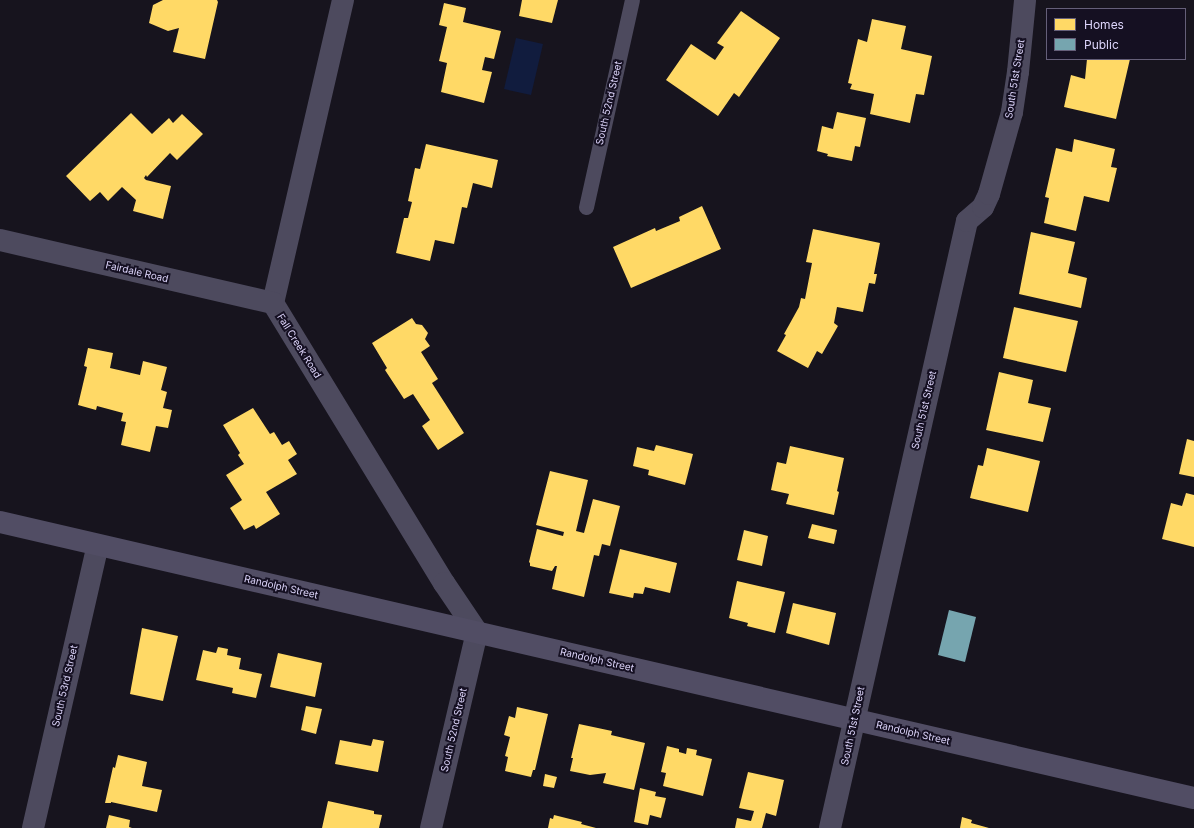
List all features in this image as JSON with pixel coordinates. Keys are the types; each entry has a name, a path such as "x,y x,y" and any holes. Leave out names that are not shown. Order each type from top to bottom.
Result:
{"main road":[{"name":"Randolph Street","path":"0,522 1194,798"}],"street":[{"name":"Fall Creek Road","path":"343,0 273,303 476,632"},
{"name":"South 51st Street","path":"830,828 967,221 982,208 988,194 1012,112 1018,72 1025,0"},
{"name":"Fairdale Road","path":"0,240 273,303"},
{"name":"South 53rd Street","path":"33,828 98,545"},
{"name":"South 52nd Street","path":"431,828 476,632"}],"lane":[{"name":"South 52nd Street","path":"586,207 632,0"}],"water":[{"path":"516,38 543,44 531,95 504,89"}],"building: Homes":[{"path":"163,0 217,0 218,2 205,59 173,52 179,28 168,31 149,23 153,5"},
{"path":"522,0 558,0 552,23 519,16"},
{"path":"444,3 466,8 463,22 501,31 494,59 485,57 482,70 492,72 484,103 441,92 447,63 439,61 447,27 439,25"},
{"path":"741,11 780,38 739,97 734,93 718,116 666,80 691,44 715,60 724,47 717,43"},
{"path":"872,19 906,26 901,49 932,56 924,95 916,94 910,123 870,114 874,94 850,89 852,84 848,83 858,39 867,42"},
{"path":"1087,60 1130,60 1116,119 1064,107 1071,75 1085,79"},
{"path":"837,112 866,118 860,147 855,146 852,161 827,156 828,154 817,151 822,126 833,129"},
{"path":"131,113 152,134 169,118 173,123 182,114 203,134 177,160 170,153 147,177 146,175 144,178 146,180 171,186 163,219 133,211 136,200 122,187 108,201 100,192 90,201 66,176"},
{"path":"1074,139 1115,149 1111,167 1117,168 1109,202 1084,196 1076,231 1044,223 1049,198 1045,197 1056,148 1072,152"},
{"path":"426,144 498,160 492,188 473,183 467,208 462,207 454,244 435,240 430,261 396,253 404,218 408,218 412,202 408,201 415,168 420,169"},
{"path":"702,206 721,249 631,288 613,247 655,228 656,231 680,221 679,217"},
{"path":"813,229 880,243 874,274 877,274 875,284 869,283 863,312 837,307 834,323 838,326 822,354 817,351 808,368 777,351 786,335 784,334 799,307 801,298 805,299 812,263 806,262"},
{"path":"1031,232 1075,242 1068,273 1087,278 1081,308 1019,294"},
{"path":"1014,307 1078,321 1066,372 1003,358"},
{"path":"412,318 416,324 422,325 428,333 425,339 430,346 421,352 438,379 432,383 464,433 438,450 422,426 430,420 413,394 404,399 385,370 387,368 372,343"},
{"path":"88,348 113,353 110,368 140,375 143,361 167,367 161,390 167,392 163,408 172,410 168,428 156,426 150,452 121,445 126,422 121,421 123,413 97,406 96,410 78,405 87,367 84,366"},
{"path":"999,372 1033,380 1028,403 1051,408 1043,442 986,430"},
{"path":"253,408 270,434 274,432 282,445 289,441 297,454 288,460 297,474 266,492 280,514 256,529 254,525 244,530 230,508 242,500 226,475 244,464 238,455 240,453 223,425"},
{"path":"1187,439 1194,441 1194,477 1179,474"},
{"path":"656,445 693,454 685,485 648,475 649,470 633,466 637,447 654,451"},
{"path":"790,446 844,458 834,515 786,504 789,494 771,490 777,462 786,464"},
{"path":"987,448 1040,461 1028,512 970,498 978,465 983,466"},
{"path":"550,471 588,480 576,531 584,533 593,499 620,506 610,546 602,544 599,556 594,555 584,597 552,589 557,566 555,566 552,571 530,566 529,562 537,529 563,536 564,532 536,525"},
{"path":"1186,493 1194,495 1194,547 1162,539 1171,503 1182,506"},
{"path":"812,524 837,530 834,544 808,538"},
{"path":"744,530 768,536 762,566 737,560"},
{"path":"620,549 677,563 670,593 645,587 643,594 634,593 633,598 609,593"},
{"path":"737,581 785,592 775,633 747,626 748,623 729,618"},
{"path":"793,603 836,613 829,645 786,633"},
{"path":"142,628 178,636 163,701 130,694"},
{"path":"218,647 228,649 227,655 241,658 239,669 262,674 256,698 232,693 233,688 196,680 203,650 216,653"},
{"path":"278,653 322,663 315,697 270,687"},
{"path":"306,706 322,709 316,734 301,730"},
{"path":"517,707 548,714 535,770 533,770 531,777 505,771 508,757 505,756 510,737 504,735 509,716 515,718"},
{"path":"579,724 612,731 611,735 645,743 634,790 603,783 606,773 590,775 570,771 573,758 571,758"},
{"path":"373,739 384,741 378,772 335,764 340,740 371,746"},
{"path":"667,746 679,749 679,752 686,754 687,748 697,750 696,755 712,759 703,796 663,786 666,773 661,772"},
{"path":"118,755 147,762 142,786 162,790 157,812 111,802 105,803 113,767 115,768"},
{"path":"748,772 784,780 776,816 766,813 762,828 735,828 737,818 751,821 754,811 739,808"},
{"path":"545,774 557,777 554,788 543,786"},
{"path":"640,788 656,792 655,796 666,798 661,818 650,815 648,825 634,822"},
{"path":"328,801 374,811 374,814 382,815 379,828 322,828"},
{"path":"109,815 130,820 129,827 132,828 106,828"},
{"path":"554,815 582,822 581,824 596,828 548,828 550,818 553,819"},
{"path":"962,817 972,820 971,823 989,828 960,828"}],"building: Public":[{"path":"949,610 976,617 965,662 938,655"}]}
